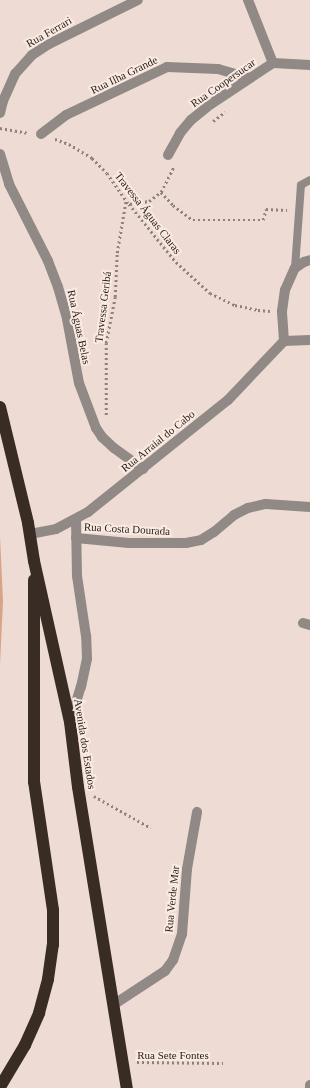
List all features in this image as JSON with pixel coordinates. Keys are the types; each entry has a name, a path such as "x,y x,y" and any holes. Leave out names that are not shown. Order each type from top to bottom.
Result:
{"highway":[{"name":"Avenida dos Estados","path":"0,407 30,534 34,561 70,722 78,787 127,1088"},
{"path":"0,1087 25,1045 39,1013 48,979 52,952 53,910 34,782 34,561"}],"street":[{"name":"Rua Ferrari","path":"0,113 3,101 15,74 32,55 49,44 138,0"},
{"path":"248,0 273,63"},
{"name":"Rua Coopersucar","path":"168,155 180,133 191,120 211,104 273,63 310,65"},
{"name":"Rua Ilha Grande","path":"41,134 66,115 167,67 218,69 250,78"},
{"name":"Rua Águas Belas","path":"0,154 10,184 48,261 58,287 67,319 79,383 84,400 96,428 108,442 143,469"},
{"path":"310,260 295,268 285,290 282,311 284,341 310,340"},
{"name":"Rua Arraial do Cabo","path":"30,534 56,529 76,520 143,469 228,400 284,341"},
{"name":"Rua Costa Dourada","path":"76,538 129,543 186,543 202,540 234,515 248,508 266,504 310,507"},
{"path":"70,722 87,659 86,636 77,576 76,520"},
{"name":"Rua Verde Mar","path":"113,1005 165,972 173,960 182,934 187,869 197,812"}],"lane":[{"path":"295,268 301,185 310,180"}],"path":[{"path":"207,126 226,112"},
{"name":"Travessa Águas Claras","path":"0,128 41,134 68,144 92,158 108,173 126,199 176,262 210,293 235,305 258,310 282,311"},
{"path":"130,204 149,201 161,192 176,165"},
{"path":"161,192 173,205 193,220 263,220 266,209 299,211"},
{"name":"Travessa Geribá","path":"108,442 106,343 115,297 117,253 126,199"},
{"path":"78,787 150,828"},
{"name":"Rua Sete Fontes","path":"123,1062 223,1063"}],"shaded area":[{"path":"0,536 3,601 0,665"}]}
